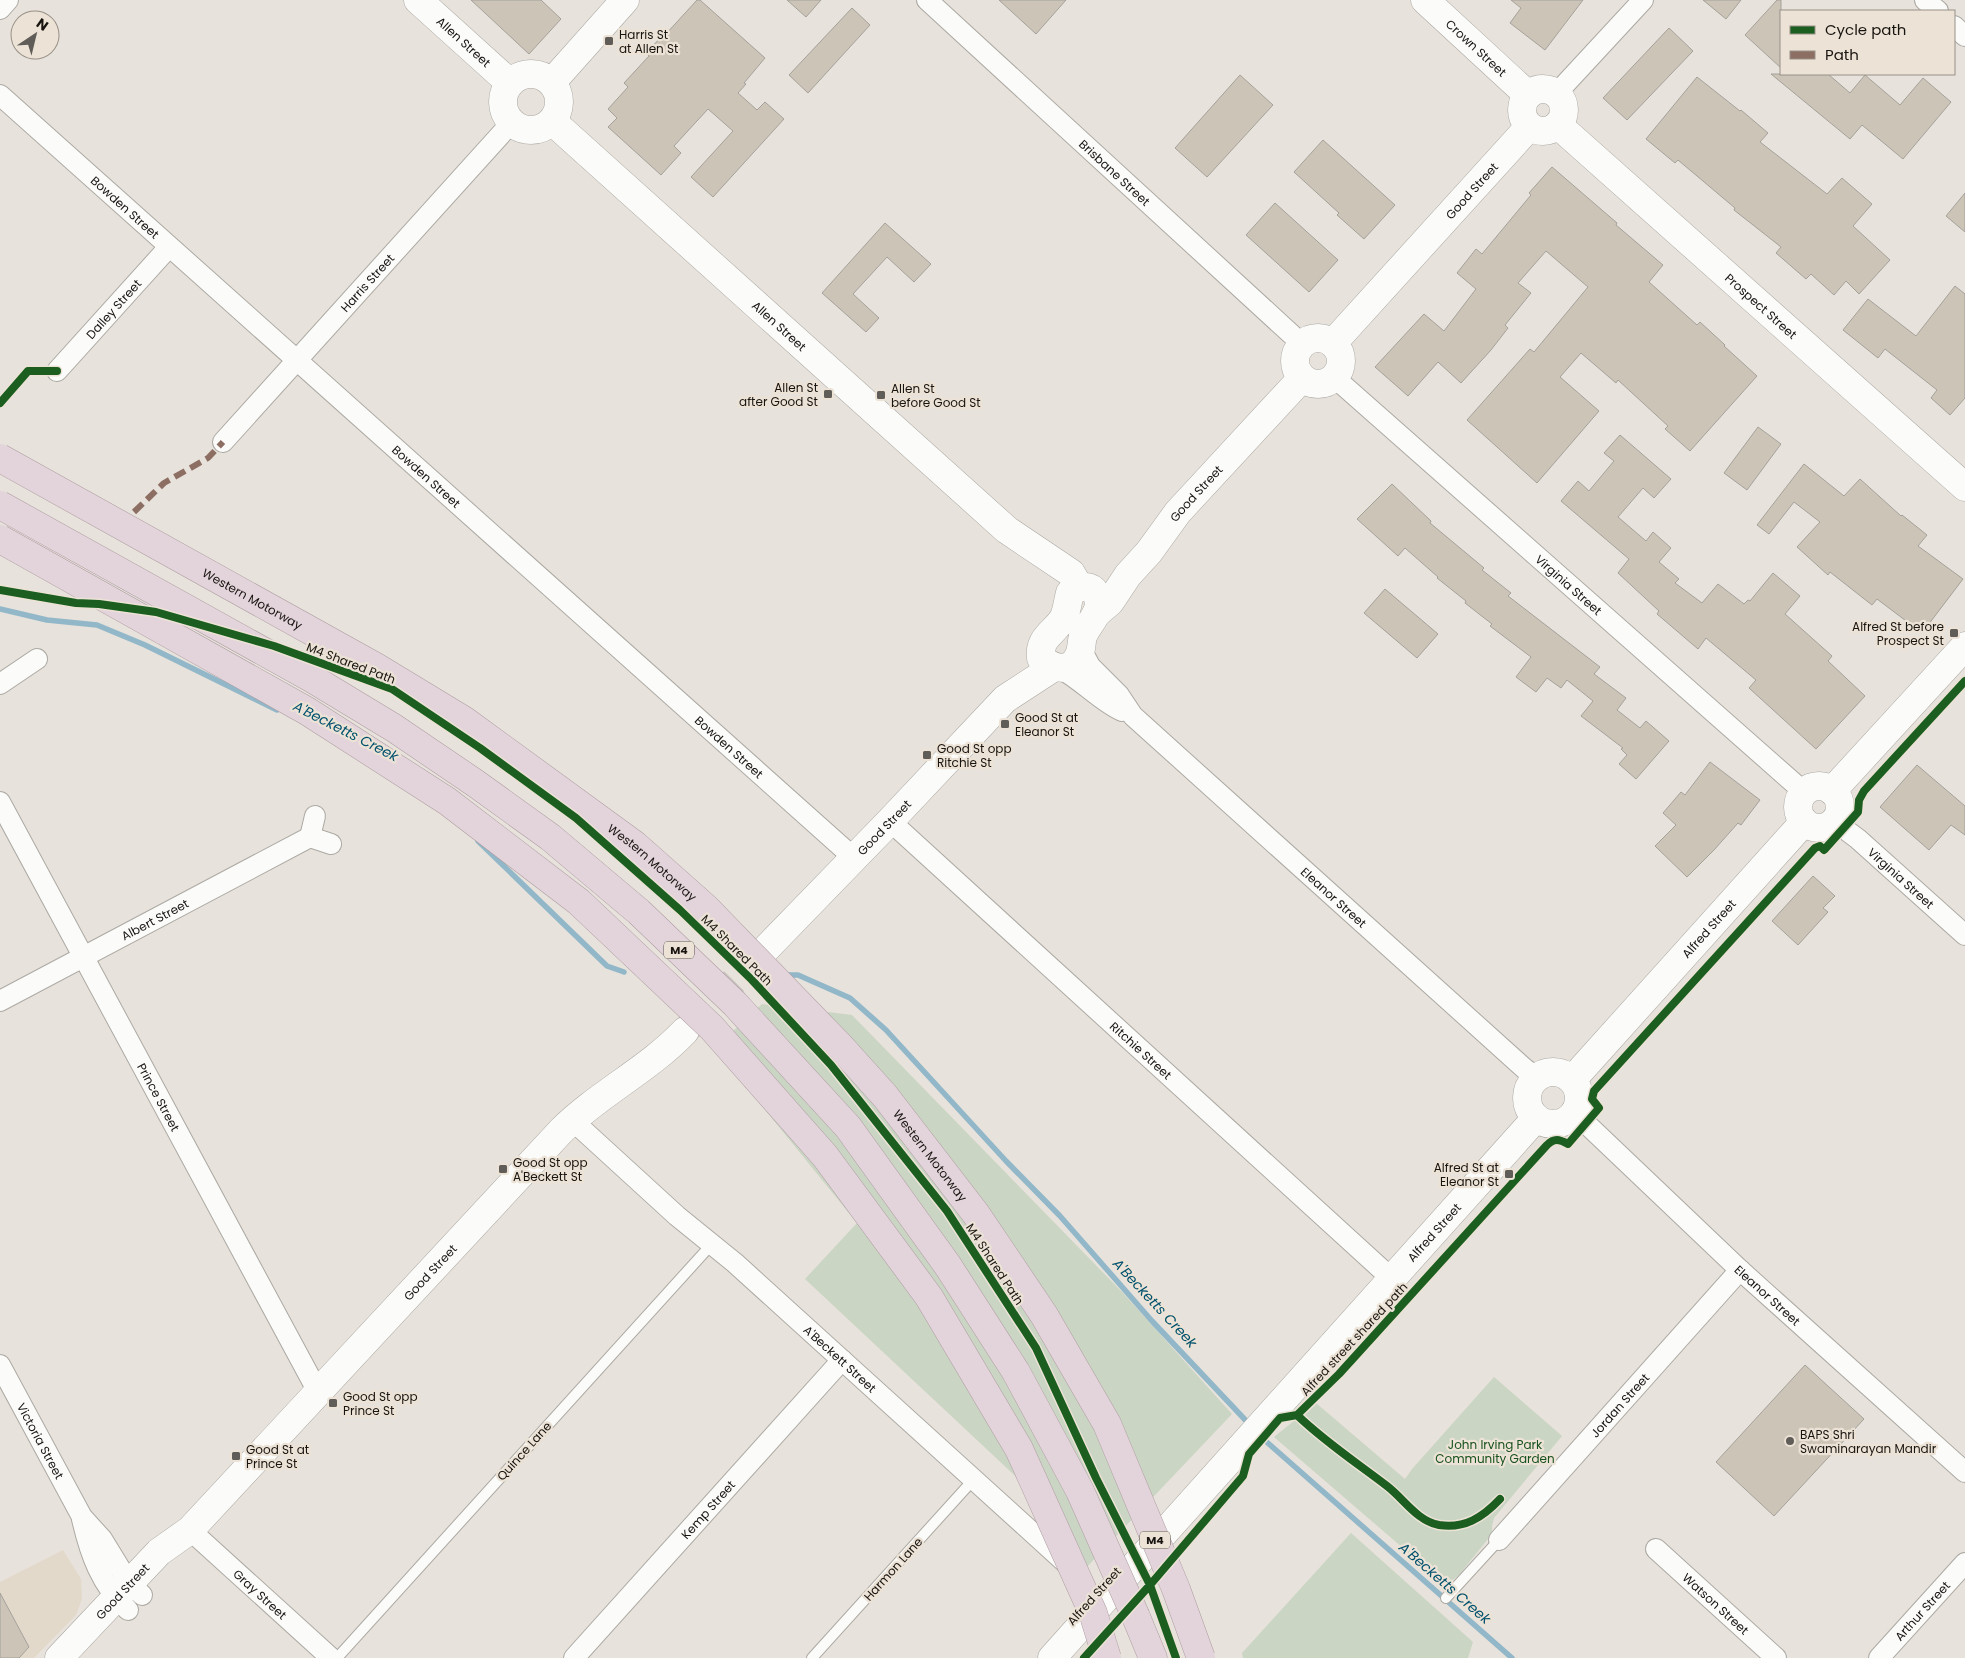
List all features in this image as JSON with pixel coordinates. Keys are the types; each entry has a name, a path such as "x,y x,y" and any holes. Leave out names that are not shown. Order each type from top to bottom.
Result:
{"highway":[{"name":"Western Motorway","path":"0,458 359,658 465,721 635,845 706,908 785,988 885,1096 976,1214 1044,1315 1106,1424 1176,1589 1200,1658"},
{"name":"M4","path":"0,505 312,680 394,728 467,777 550,837 638,912 735,1004 848,1127 948,1266 1016,1372 1076,1482 1153,1658"},
{"name":"M4","path":"0,539 307,711 447,800 579,902 712,1028 826,1156 929,1297 1019,1449 1093,1613 1108,1658"},
{"path":"1106,1424 1143,1494 1165,1541 1213,1658"},
{"path":"1136,1617 1148,1658"}],"street":[{"path":"0,9 8,0"},
{"name":"Allen Street","path":"418,0 510,83"},
{"path":"552,82 625,0"},
{"name":"Brisbane Street","path":"927,0 1302,344"},
{"name":"Crown Street","path":"1425,0 1528,95"},
{"path":"1556,94 1643,0"},
{"path":"1925,0 1937,10"},
{"path":"1955,27 1965,36"},
{"path":"529,74 537,74 552,82 557,90 559,106 552,121 545,126 528,130 519,128 512,122 506,115 503,106 503,96 510,83 520,76 529,74"},
{"path":"1542,89 1556,94 1561,99 1564,112 1558,125 1553,129 1541,132 1529,127 1522,115 1524,101 1528,95 1542,89"},
{"name":"Bowden Street","path":"0,95 854,858"},
{"name":"Allen Street","path":"552,121 1007,530 1028,557 1044,573 1083,599"},
{"name":"Harris Street","path":"223,442 512,122"},
{"name":"Prospect Street","path":"1558,125 1965,487"},
{"name":"Good Street","path":"1333,343 1529,127"},
{"name":"Dalley Street","path":"57,371 169,247"},
{"path":"1318,338 1326,339 1333,343 1341,356 1339,372 1335,378 1329,382 1315,384 1302,378 1295,365 1298,350 1302,344 1310,339 1318,338"},
{"name":"Good Street","path":"1083,599 1178,512 1302,378"},
{"name":"Virginia Street","path":"1335,378 1804,792"},
{"path":"1083,599 1081,649 1074,663 1052,660 1049,633 1083,599"},
{"path":"1832,791 1965,646"},
{"name":"Eleanor Street","path":"1081,649 1090,666 1119,695 1133,716 1537,1077"},
{"path":"0,684 37,659"},
{"name":"Good Street","path":"760,954 890,821 1005,699 1016,678 1052,660"},
{"name":"Eleanor Street","path":"1052,660 1091,688 1111,706 1133,716"},
{"path":"1819,786 1832,791 1839,802 1838,815 1834,821 1829,825 1816,828 1804,822 1798,812 1798,800 1804,792 1812,787 1819,786"},
{"name":"Prince Street","path":"0,802 318,1392"},
{"path":"315,816 310,837 331,844"},
{"name":"Ritchie Street","path":"890,821 1391,1278"},
{"name":"Virginia Street","path":"1834,821 1858,839 1965,935"},
{"name":"Alfred Street","path":"1572,1080 1804,822"},
{"name":"Albert Street","path":"0,1001 310,837"},
{"name":"Good Street","path":"59,1658 129,1597 172,1564 190,1530 572,1120 636,1072 685,1031"},
{"path":"1551,1072 1558,1072 1572,1080 1578,1092 1578,1107 1575,1113 1560,1123 1543,1123 1536,1118 1527,1105 1526,1097 1531,1082 1537,1077 1551,1072"},
{"name":"Eleanor Street","path":"1575,1113 1740,1270 1965,1472"},
{"name":"Alfred Street","path":"1052,1658 1536,1118"},
{"name":"A'Beckett Street","path":"572,1120 711,1245 735,1263 1106,1599"},
{"name":"Jordan Street","path":"1499,1540 1740,1270"},
{"name":"Kemp Street","path":"574,1658 842,1360"},
{"name":"Victoria Street","path":"0,1365 82,1517 88,1548 110,1592 129,1597"},
{"name":"Gray Street","path":"190,1530 331,1658"},
{"name":"Watson Street","path":"1656,1550 1776,1658"},
{"name":"Arthur Street","path":"1879,1658 1965,1563"},
{"name":"Good Street","path":"83,1658 129,1597"}],"lane":[{"name":"Quince Lane","path":"337,1658 711,1245"},
{"name":"Harmon Lane","path":"812,1658 974,1479"},
{"path":"1446,1598 1499,1540"}],"shaded area":[{"path":"63,1550 81,1579 82,1599 76,1615 34,1658 0,1658 0,1582"}],"green space":[{"path":"762,1004 852,1015 1123,1293 1232,1414 1083,1571 1026,1486 805,1279 857,1223 715,1048"},
{"name":"John Irving Park Community Garden","path":"1494,1377 1562,1436 1494,1518 1492,1534 1458,1576 1446,1585 1274,1437 1316,1403 1405,1479"},
{"path":"1351,1533 1473,1642 1468,1658 1243,1658 1242,1653"}],"building":[{"path":"471,0 541,0 561,19 529,54"},
{"path":"697,0 700,0 765,58 738,93 757,110 765,102 784,119 713,197 691,177 733,131 708,109 674,146 681,153 661,175 608,127 617,118 608,109 628,87 624,83 649,56 646,53"},
{"path":"787,0 821,0 806,17"},
{"path":"999,0 1066,0 1036,34"},
{"path":"1511,0 1583,0 1545,50 1510,23 1521,8"},
{"path":"1703,0 1741,0 1726,19"},
{"path":"1777,0 1781,0 1780,67 1745,35"},
{"path":"852,8 870,25 808,93 789,75"},
{"path":"1669,28 1693,51 1627,120 1603,98"},
{"path":"1771,74 1829,75 1850,93 1865,75 1900,105 1923,78 1951,102 1903,159 1862,125 1850,139"},
{"path":"1240,75 1273,105 1207,177 1175,148"},
{"path":"1697,77 1768,133 1760,142 1827,194 1842,178 1872,204 1853,226 1890,260 1859,294 1846,281 1834,295 1811,274 1806,279 1776,253 1781,247 1734,210 1735,208 1678,160 1675,163 1646,139"},
{"path":"1323,140 1395,205 1364,239 1294,172"},
{"path":"1552,167 1663,265 1649,282 1697,325 1700,322 1757,376 1690,451 1665,429 1668,426 1618,380 1616,383 1581,353 1560,377 1599,411 1537,483 1467,420 1530,349 1534,352 1588,287 1546,251 1518,283 1531,293 1505,325 1508,328 1491,350 1461,383 1438,362 1408,396 1375,367 1424,314 1444,331 1476,289 1457,273 1476,249 1482,254 1531,195 1529,193"},
{"path":"1965,193 1965,232 1946,216"},
{"path":"1275,203 1338,260 1309,292 1246,235"},
{"path":"885,223 931,264 914,282 887,257 853,294 879,318 866,332 822,293"},
{"path":"1955,286 1965,294 1965,398 1950,415 1931,398 1937,390 1885,349 1878,358 1843,330 1868,299 1916,336"},
{"path":"1758,427 1781,444 1747,490 1724,473"},
{"path":"1620,435 1671,479 1654,498 1643,488 1618,517 1646,541 1653,532 1671,548 1659,562 1679,579 1675,583 1702,603 1718,584 1744,604 1748,600 1750,601 1773,573 1800,596 1785,614 1832,656 1828,661 1865,696 1816,749 1749,688 1756,680 1706,638 1698,649 1657,614 1659,611 1618,573 1629,559 1561,501 1578,481 1589,491 1614,461 1604,453"},
{"path":"1804,464 1844,496 1860,479 1901,516 1927,535 1918,546 1963,579 1922,633 1877,599 1872,605 1830,572 1828,575 1797,547 1820,522 1794,502 1769,534 1757,525"},
{"path":"1392,484 1431,521 1430,523 1484,568 1482,570 1511,593 1508,596 1600,667 1594,674 1626,698 1617,710 1640,728 1646,721 1669,741 1636,779 1619,764 1627,755 1621,749 1623,748 1581,716 1593,701 1567,680 1561,688 1547,678 1536,692 1516,677 1531,657 1490,626 1492,624 1465,603 1466,601 1437,578 1405,548 1398,556 1357,519"},
{"path":"1385,589 1438,634 1417,658 1364,613"},
{"path":"1710,762 1760,800 1741,825 1738,823 1687,877 1655,846 1676,825 1663,813 1681,792 1685,795"},
{"path":"1917,765 1965,806 1965,835 1951,825 1929,850 1880,807"},
{"path":"1813,876 1835,896 1823,908 1828,912 1798,945 1772,921"},
{"name":"BAPS Shri Swaminarayan Mandir","path":"1805,1365 1864,1419 1774,1516 1716,1462"},
{"path":"0,1593 29,1647 19,1658 0,1658"}],"waterway":[{"name":"A'Becketts Creek","path":"0,609 47,620 97,625 145,645 277,710"},
{"name":"A'Becketts Creek","path":"478,841 607,966 624,972"},
{"name":"A'Becketts Creek","path":"784,975 798,975 850,998 886,1030 1006,1161 1060,1216 1152,1321 1251,1426"},
{"name":"A'Becketts Creek","path":"1261,1437 1512,1658"}],"tunnel":[{"path":"685,1031 760,955"}],"marked path":[{"path":"134,512 164,483 208,458 223,442"}],"cycle path":[{"path":"0,403 28,371 57,371"},
{"name":"M4 Shared Path","path":"0,590 76,603 99,604 156,612 274,646 392,689 480,748 576,818 680,910 752,980 831,1065 947,1211 1036,1348 1096,1478 1150,1585 1176,1658"},
{"name":"Alfred street shared path","path":"1084,1658 1150,1585 1243,1476 1249,1454 1280,1418 1297,1415 1339,1374 1547,1145 1557,1140 1568,1144 1599,1108 1592,1099 1594,1091 1815,848 1820,846 1824,850 1858,812 1859,800 1864,791 1965,681"},
{"path":"1297,1415 1330,1443 1387,1486 1417,1514 1431,1523 1448,1526 1465,1523 1480,1516 1500,1499"}],"place":[{"name":"Harris St at Allen St","path":"609,41"},
{"name":"Allen St after Good St","path":"828,394"},
{"name":"Allen St before Good St","path":"881,395"},
{"name":"Alfred St before Prospect St","path":"1954,633"},
{"name":"Good St at Eleanor St","path":"1005,724"},
{"name":"Good St opp Ritchie St","path":"927,755"},
{"name":"Good St opp A'Beckett St","path":"503,1169"},
{"name":"Alfred St at Eleanor St","path":"1509,1174"},
{"name":"Good St opp Prince St","path":"333,1403"},
{"name":"BAPS Shri Swaminarayan Mandir","path":"1790,1441"},
{"name":"Good St at Prince St","path":"236,1456"}]}
